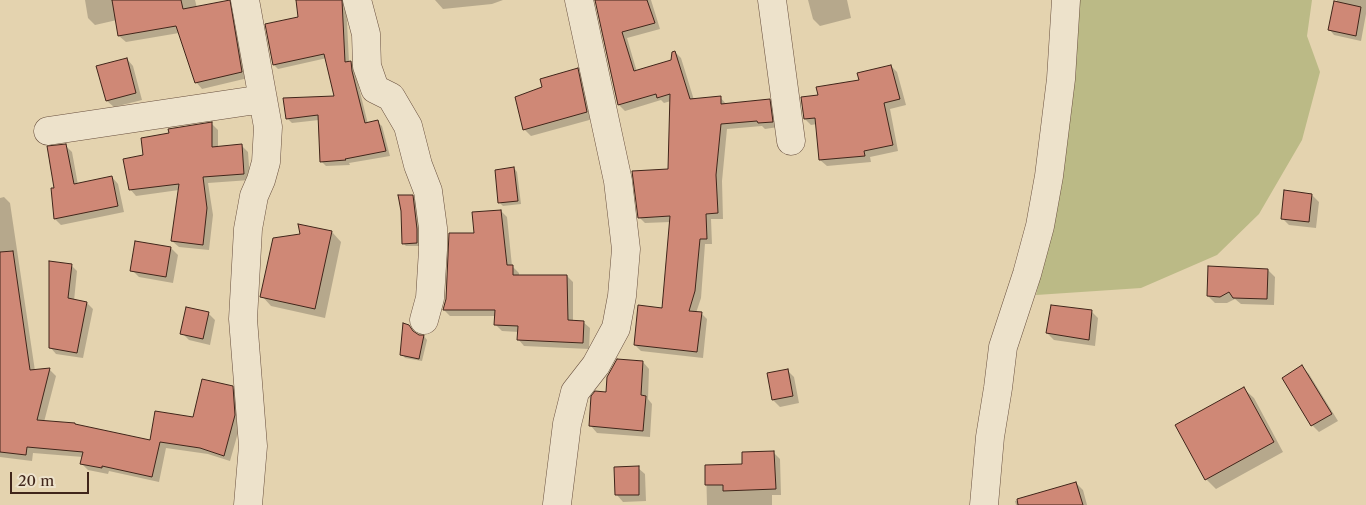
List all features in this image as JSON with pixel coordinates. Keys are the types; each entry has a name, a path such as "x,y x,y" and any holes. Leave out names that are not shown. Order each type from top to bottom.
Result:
{"street":[{"path":"246,0 268,127 266,162 262,180 254,196 248,228 243,319 253,446 248,505"},
{"path":"357,0 366,34 366,66 375,89 392,97 408,126 418,165 428,191 434,250 430,298 424,320"},
{"path":"556,504 568,424 575,392 596,365 616,328 622,296 626,249 618,181 579,0"},
{"path":"772,0 791,141"},
{"path":"984,505 990,437 1003,347 1027,274 1040,226 1049,176 1062,79 1066,0"},
{"path":"48,131 263,100"}],"shaded area":[{"path":"1075,0 1312,0 1307,36 1320,72 1302,140 1259,214 1217,255 1141,288 1036,295 1054,218"}],"building":[{"path":"112,0 181,0 183,9 230,0 242,72 195,83 176,26 118,36"},
{"path":"296,0 342,0 345,62 351,61 365,123 378,120 386,151 346,160 320,162 318,115 286,119 283,98 334,96 324,54 273,65 265,24 298,17"},
{"path":"595,0 647,0 655,23 622,32 634,71 671,60 672,52 675,51 690,99 721,96 721,104 770,99 773,122 758,123 757,121 721,124 716,175 718,213 706,214 707,239 700,239 695,291 689,311 702,312 697,352 634,345 638,305 662,308 670,216 638,218 632,171 668,169 670,94 657,98 656,94 618,105"},
{"path":"1334,1 1361,7 1356,36 1328,30"},
{"path":"127,58 136,93 106,101 96,66"},
{"path":"891,65 900,99 884,103 893,145 864,151 865,156 819,160 815,118 804,119 801,97 818,95 816,87 859,80 857,73"},
{"path":"578,68 587,112 523,130 515,97 542,87 540,79"},
{"path":"212,122 212,147 242,144 244,174 203,177 207,208 203,245 171,241 179,184 129,190 123,159 143,155 141,138 169,133 168,129"},
{"path":"66,144 74,184 112,176 118,206 54,219 51,188 54,188 47,146"},
{"path":"514,167 518,201 498,203 495,170"},
{"path":"1284,190 1312,194 1309,222 1281,219"},
{"path":"398,195 413,195 417,243 402,244 401,211"},
{"path":"501,210 507,265 513,265 513,275 567,275 568,320 584,321 583,343 517,340 518,326 494,325 495,310 443,310 446,299 449,233 474,233 472,212"},
{"path":"298,224 332,231 315,309 260,297 273,238 300,234"},
{"path":"135,241 171,247 166,277 130,271"},
{"path":"13,251 30,370 50,368 37,420 75,423 150,440 155,411 193,417 202,379 233,386 235,415 224,456 200,448 160,442 152,477 102,466 102,468 80,464 83,452 27,447 26,455 0,452 0,252"},
{"path":"49,261 72,264 68,298 87,302 77,353 49,348"},
{"path":"1208,266 1268,269 1267,299 1233,298 1229,292 1220,297 1207,296"},
{"path":"1051,305 1092,310 1089,340 1046,333"},
{"path":"186,307 209,312 203,339 180,334"},
{"path":"403,323 409,325 419,335 424,335 419,359 400,355"},
{"path":"617,359 643,361 641,395 646,396 643,431 589,426 591,396 595,391 606,392 607,377"},
{"path":"1302,365 1332,414 1311,426 1282,378"},
{"path":"788,369 793,396 772,400 767,373"},
{"path":"1244,387 1274,442 1205,480 1175,425"},
{"path":"774,451 776,489 723,491 723,485 705,485 705,465 742,464 742,452"},
{"path":"639,466 639,495 615,495 614,467"},
{"path":"1076,482 1083,505 1018,505 1017,499"}]}
